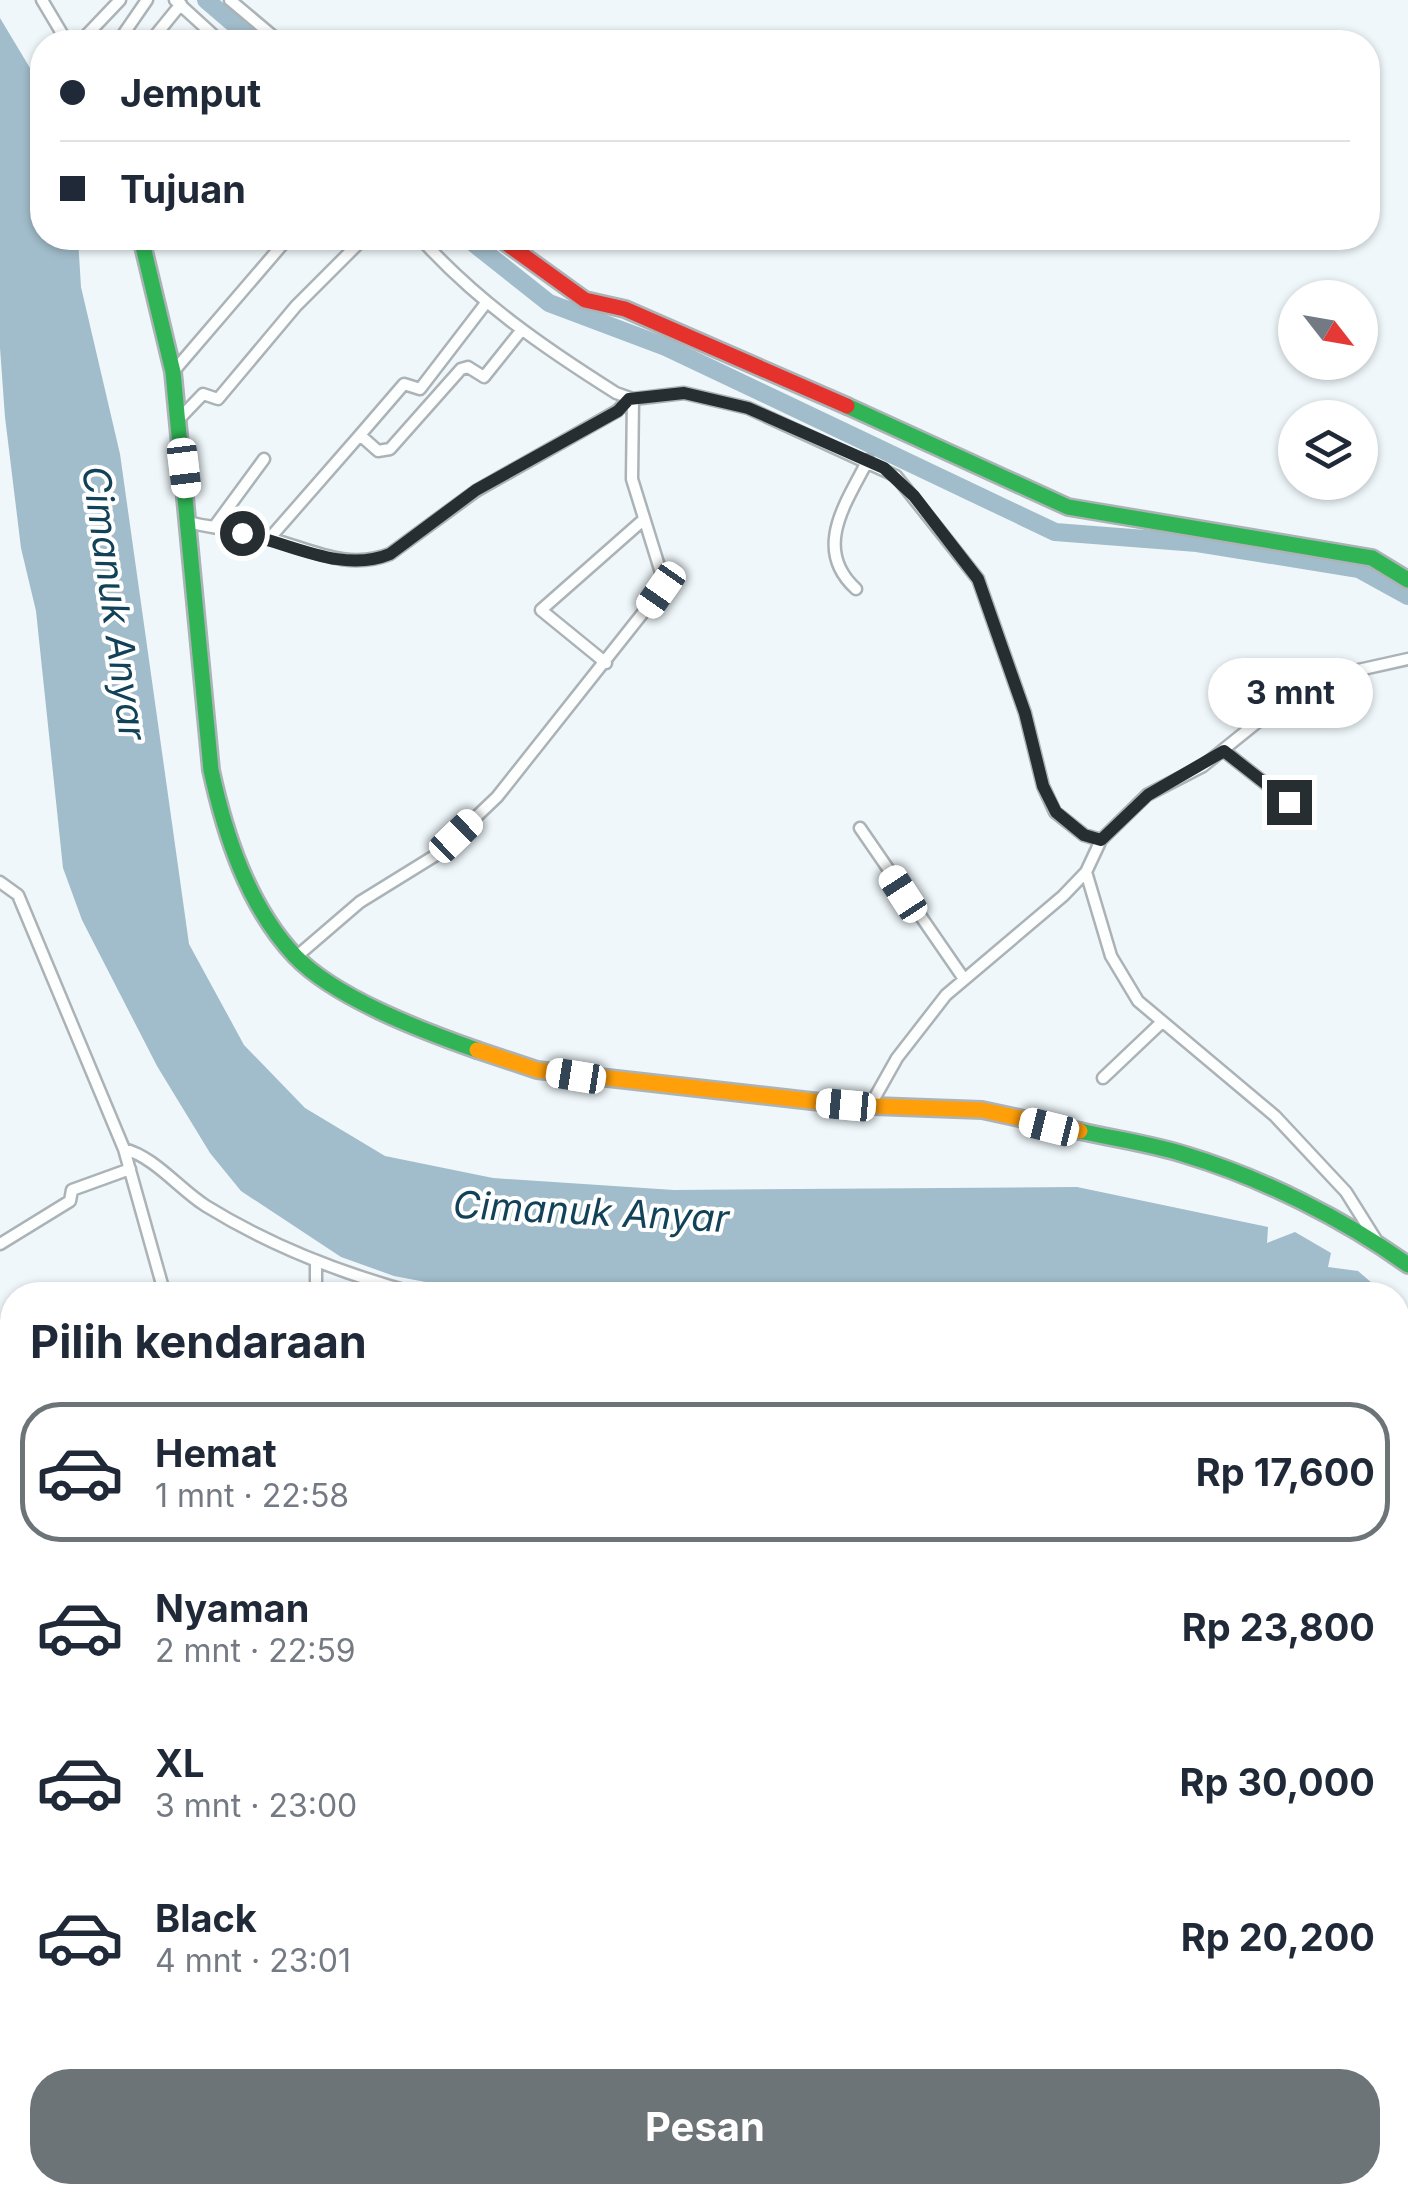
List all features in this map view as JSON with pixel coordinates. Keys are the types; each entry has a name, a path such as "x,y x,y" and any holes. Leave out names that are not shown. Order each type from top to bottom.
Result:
{"main road":[{"path":"144,250 173,372 191,523 211,770 223,824 252,893 296,956 368,1006 494,1058 537,1070 615,1082 870,1106 982,1110 1185,1154 1250,1179 1379,1244 1408,1264"},
{"path":"515,250 585,300 625,309 728,352 1068,507 1372,558 1408,580"}],"street":[{"path":"42,0 59,30"},
{"path":"91,30 120,0"},
{"path":"127,30 148,0"},
{"path":"230,0 261,30"},
{"path":"158,30 178,2 209,30"},
{"path":"173,372 278,250"},
{"path":"179,419 204,394 218,400 296,306 352,250"},
{"path":"431,250 468,290 520,332 631,399"},
{"path":"269,538 404,384 420,389 486,303"},
{"path":"360,435 378,451 390,450 461,369 468,367 484,377 520,332"},
{"path":"191,523 269,538 340,561 372,562 390,554 534,455 618,411 631,399 660,394 708,396 748,408 896,476 973,569 1005,652 1043,786 1056,812 1084,835 1101,840"},
{"path":"296,956 360,902 436,856 497,797 606,664 663,585 632,478 631,399"},
{"path":"214,528 264,459"},
{"path":"856,589 837,569 835,536 839,518 868,460"},
{"path":"606,664 540,610 642,521"},
{"path":"870,1106 897,1058 964,979 1086,872 1101,840 1148,795 1224,751 1270,712 1309,690 1354,671 1408,659"},
{"path":"1224,751 1289,802"},
{"path":"860,828 964,979"},
{"path":"1086,872 1120,976 1162,1022 1246,1088 1296,1138 1346,1192 1379,1244"},
{"path":"0,882 18,895 124,1149 161,1282"},
{"path":"1103,1078 1162,1022"},
{"path":"124,1149 144,1156 173,1183 230,1221 316,1264 378,1282"},
{"path":"0,1244 70,1200 72,1190 130,1169"},
{"path":"316,1264 316,1282"}],"water":[{"name":"Cimanuk Anyar","path":"0,18 30,68 30,250 79,250 81,287 120,454 189,944 244,1045 305,1108 385,1156 493,1178 674,1190 1077,1187 1268,1227 1267,1243 1295,1232 1331,1253 1328,1267 1358,1271 1371,1282 426,1282 394,1276 341,1257 241,1191 210,1153 157,1066 82,920 63,868 36,611 21,548 0,348"}],"waterway":[{"path":"206,0 241,30"},
{"path":"482,250 549,303 666,347 1055,532 1197,543 1359,569 1408,596"}],"traffic: fast":[{"path":"144,250 173,372 211,770 241,869 278,936 312,971 381,1012 477,1050"},
{"path":"847,406 1068,507 1372,558 1408,580"},
{"path":"1080,1131 1173,1151 1244,1175 1330,1216 1408,1265"}],"traffic: slow":[{"path":"477,1050 537,1070 847,1105 982,1110 1080,1131"}],"traffic: jam":[{"path":"516,250 585,300 625,309 847,406"}],"route":[{"path":"242,533 340,561 372,562 390,554 476,490 618,411 629,399 684,393 708,396 748,408 868,460 896,476 914,496 973,569 1025,713 1043,786 1061,818 1084,835 1101,840 1148,795 1224,751 1289,802"}]}
